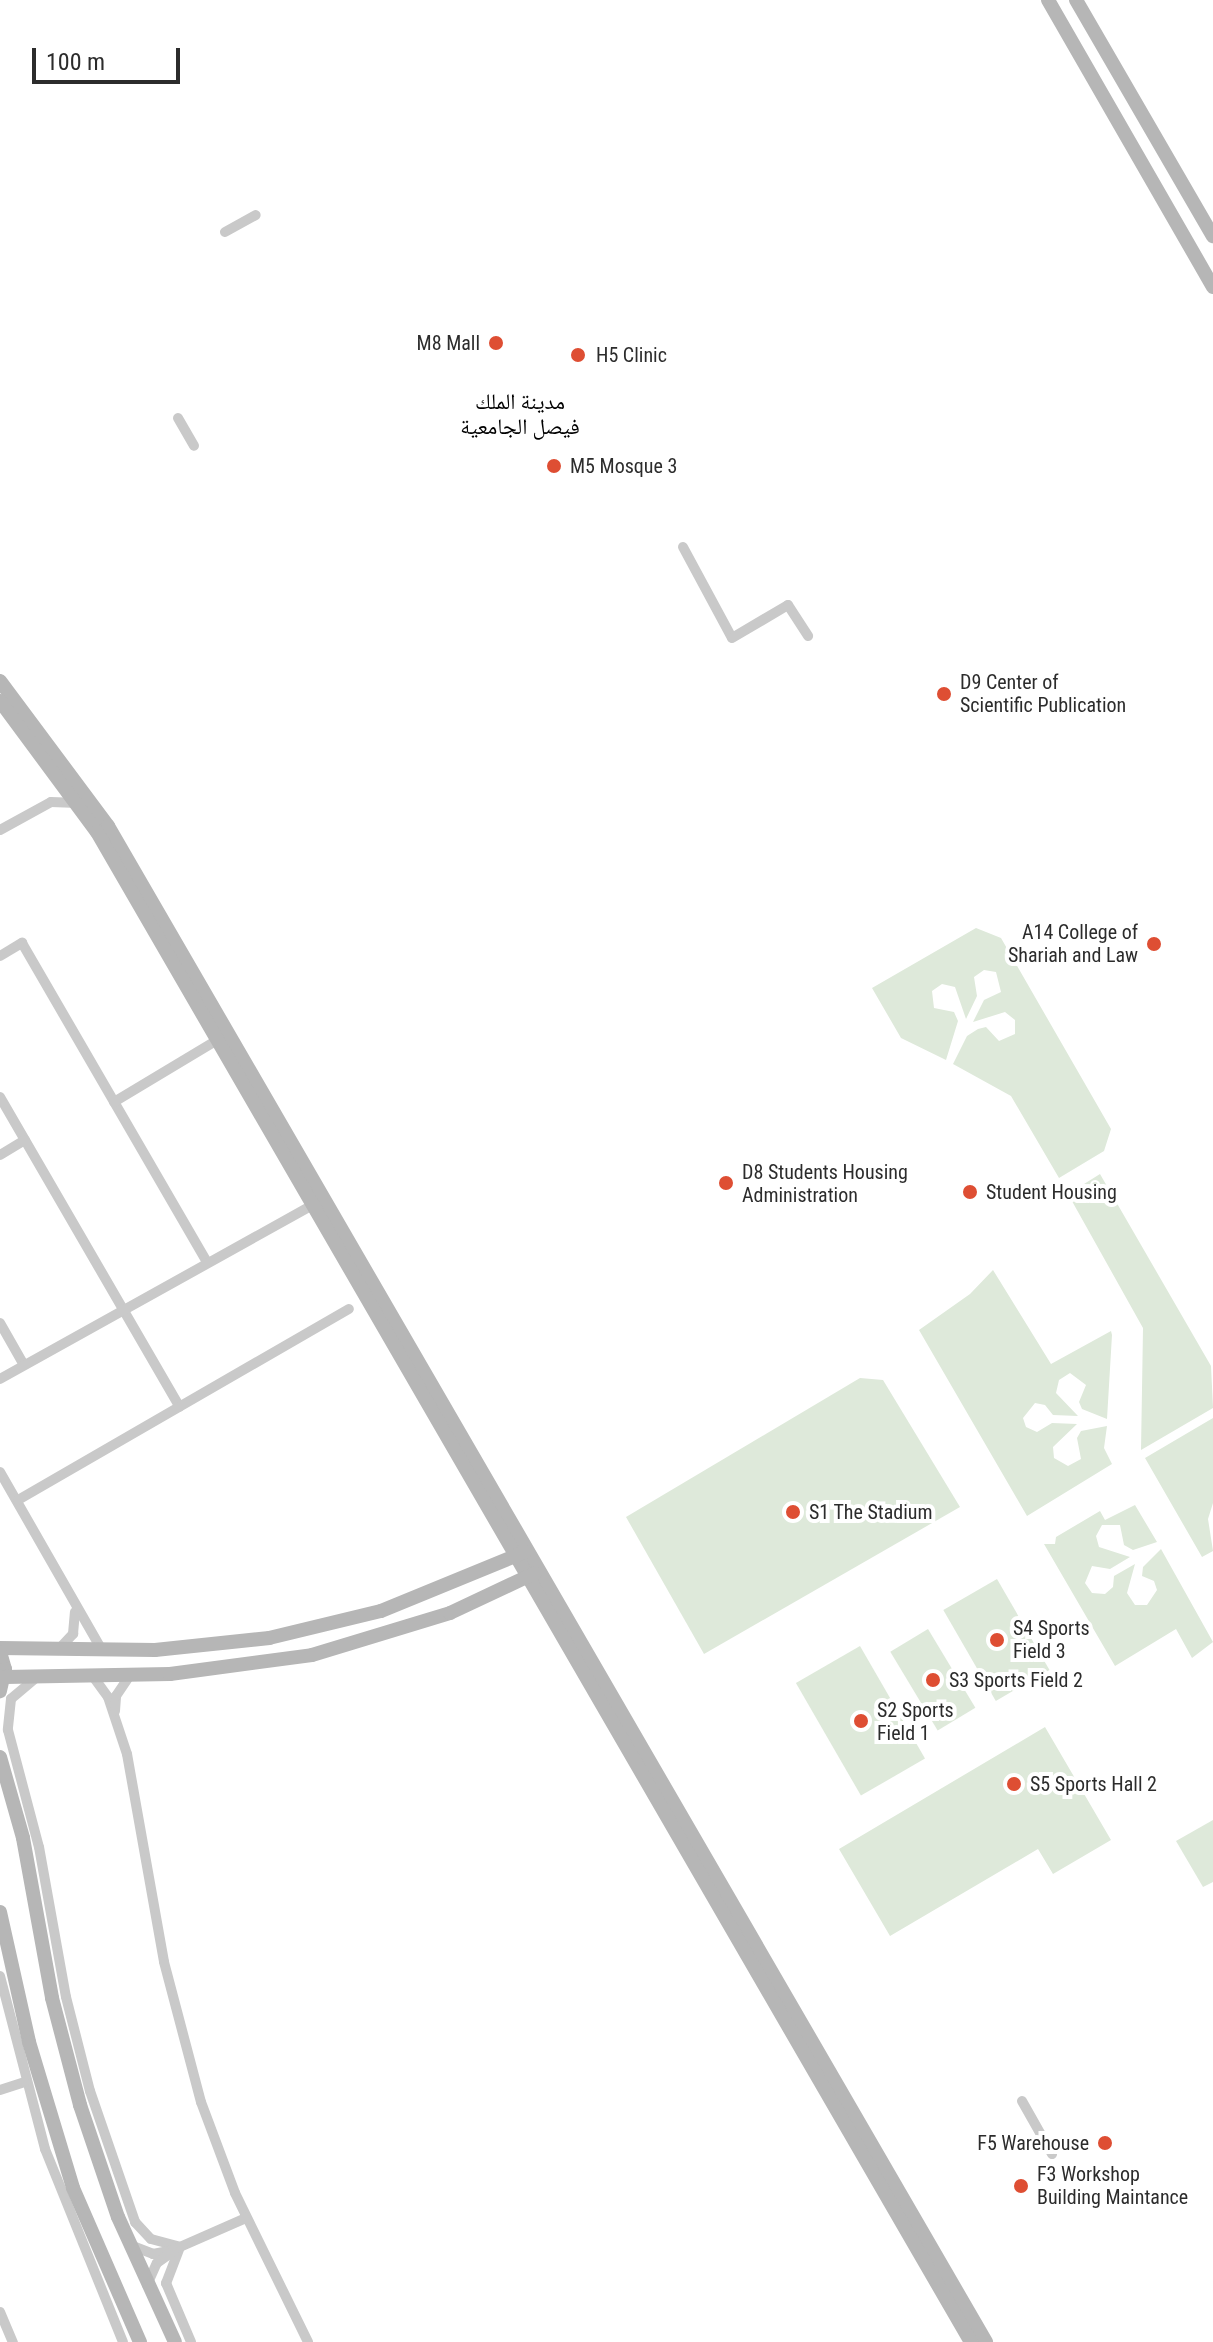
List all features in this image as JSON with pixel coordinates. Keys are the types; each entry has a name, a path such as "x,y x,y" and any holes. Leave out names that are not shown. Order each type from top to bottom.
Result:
{"main road":[{"path":"1048,0 1213,287"},
{"path":"1081,2 1213,236"},
{"path":"0,681 108,826 971,2342"},
{"path":"0,701 78,803 312,1205 524,1553"},
{"path":"524,1553 442,1590 332,1625 220,1645 103,1651 0,1650 2,1684 42,1674 130,1675 248,1666 338,1649 450,1613 534,1573"},
{"path":"534,1573 986,2342"},
{"path":"0,1757 29,1863 61,2035 84,2119 130,2245 175,2342"},
{"path":"0,1912 29,2042 73,2188 140,2342"}],"street":[{"path":"225,232 256,215"},
{"path":"178,418 194,446"},
{"path":"683,547 732,638 788,605 808,636"},
{"path":"51,802 56,773"},
{"path":"0,830 51,802 78,803"},
{"path":"0,956 22,943 206,1260"},
{"path":"114,1102 217,1040"},
{"path":"0,1097 180,1407"},
{"path":"0,1155 25,1140"},
{"path":"0,1379 206,1260 312,1205"},
{"path":"18,1500 349,1309"},
{"path":"0,1323 24,1365"},
{"path":"0,1472 85,1627 103,1651"},
{"path":"73,1602 73,1634"},
{"path":"57,1651 73,1634 85,1627"},
{"path":"42,1674 19,1689 7,1720 39,1847 70,2012 94,2105 135,2222 151,2239 177,2249"},
{"path":"92,1675 115,1713 135,1792 175,2013 201,2102 246,2218 308,2342"},
{"path":"115,1713 116,1696 130,1675"},
{"path":"0,1976 25,2082 65,2208 123,2342"},
{"path":"0,2090 25,2082"},
{"path":"1022,2101 1052,2154"},
{"path":"147,2285 157,2263 177,2249 246,2218"},
{"path":"130,2245 153,2254 177,2249"},
{"path":"177,2249 166,2283 191,2342"},
{"path":"0,2312 13,2342"}],"green space":[{"path":"976,928 1001,938 1111,1129 1104,1151 1059,1178 1011,1096 953,1064 967,1036 978,1029 986,1027 999,1041 1015,1034 1015,1020 1005,1012 973,1022 984,1000 1001,992 996,972 984,970 974,977 977,996 966,1019 955,987 942,984 932,991 934,1008 954,1012 958,1021 946,1060 901,1038 872,988"},
{"path":"1100,1174 1211,1366 1213,1408 1141,1450 1143,1328 1068,1194"},
{"path":"993,1270 1051,1364 1111,1331 1112,1335 1107,1419 1082,1409 1079,1402 1086,1385 1070,1373 1059,1380 1056,1393 1078,1416 1053,1415 1045,1405 1035,1403 1023,1418 1026,1427 1037,1432 1052,1423 1077,1424 1053,1447 1054,1458 1068,1466 1081,1459 1077,1438 1081,1431 1107,1426 1104,1448 1112,1464 1027,1516 919,1330 970,1294"},
{"name":"S1 The Stadium","path":"860,1378 883,1380 960,1507 704,1654 626,1517"},
{"path":"1213,1418 1213,1503 1208,1519 1213,1551 1202,1557 1145,1458"},
{"path":"1135,1505 1157,1542 1133,1550 1124,1545 1120,1525 1102,1525 1096,1536 1099,1547 1130,1557 1110,1569 1092,1566 1085,1583 1092,1593 1105,1594 1113,1587 1114,1576 1135,1564 1127,1593 1135,1605 1147,1605 1157,1590 1154,1581 1142,1576 1143,1567 1161,1549 1213,1642 1192,1658 1176,1629 1115,1666 1044,1544 1055,1544 1056,1537 1100,1511 1105,1520"},
{"name":"S4 Sports Field 3","path":"997,1579 1050,1670 996,1701 943,1610"},
{"name":"S3 Sports Field 2","path":"928,1629 975,1708 938,1731 890,1652"},
{"name":"S2 Sports Field 1","path":"860,1646 925,1759 861,1796 796,1683"},
{"name":"S5 Sports Hall 2","path":"1045,1727 1111,1840 1053,1874 1038,1849 890,1936 839,1849"},
{"path":"1213,1820 1213,1882 1203,1887 1176,1841"}],"place":[{"name":"M8 Mall","path":"496,343"},
{"name":"H5 Clinic","path":"578,355"},
{"name":"M5 Mosque 3","path":"554,466"},
{"name":"D9 Center of Scientific Publication","path":"944,694"},
{"name":"A14 College of Shariah and Law","path":"1154,944"},
{"name":"D8 Students Housing Administration","path":"726,1183"},
{"name":"Student Housing","path":"970,1192"},
{"name":"S1 The Stadium","path":"793,1512"},
{"name":"S4 Sports Field 3","path":"997,1640"},
{"name":"S3 Sports Field 2","path":"933,1680"},
{"name":"S2 Sports Field 1","path":"861,1721"},
{"name":"S5 Sports Hall 2","path":"1014,1784"},
{"name":"F5 Warehouse","path":"1105,2143"},
{"name":"F3 Workshop Building Maintance","path":"1021,2186"}],"district":[{"name":"مدينة الملك فيصل الجامعية","path":"520,414"}]}
